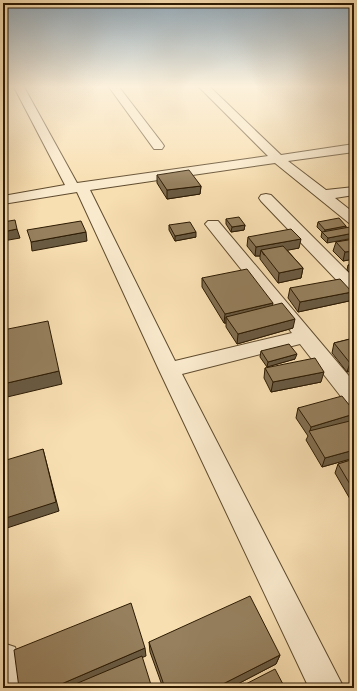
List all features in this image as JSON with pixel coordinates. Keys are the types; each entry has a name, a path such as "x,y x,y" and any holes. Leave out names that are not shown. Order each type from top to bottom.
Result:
{"street":[{"path":"38,119 78,188 327,688"},
{"path":"138,119 158,146"},
{"path":"237,119 278,159 354,220"},
{"path":"3,200 354,148"},
{"path":"323,195 354,191"},
{"path":"266,198 354,288"},
{"path":"213,224 354,397"},
{"path":"169,370 305,336"},
{"path":"3,659 7,688"}],"building":[{"path":"189,170 201,186 167,190 157,175"},
{"path":"239,217 245,225 232,227 226,219"},
{"path":"339,218 346,226 325,230 318,222"},
{"path":"15,220 17,229 3,232 3,222"},
{"path":"81,221 86,232 31,242 27,230"},
{"path":"190,222 196,232 175,236 169,225"},
{"path":"350,227 354,230 354,233 328,238 322,232"},
{"path":"291,229 301,239 256,247 248,237"},
{"path":"354,239 354,251 345,252 336,242"},
{"path":"283,246 303,268 279,273 261,250"},
{"path":"354,264 354,271 348,265"},
{"path":"247,269 273,303 225,314 202,278"},
{"path":"340,279 352,292 300,302 290,288"},
{"path":"282,303 295,319 238,334 226,317"},
{"path":"48,321 59,371 3,384 3,330"},
{"path":"354,338 354,362 350,363 334,343"},
{"path":"289,344 297,354 268,362 261,351"},
{"path":"315,358 324,372 273,382 265,368"},
{"path":"342,396 354,411 354,414 311,427 298,408"},
{"path":"354,420 354,450 325,458 309,431"},
{"path":"43,449 56,502 3,519 3,461"},
{"path":"354,459 354,491 338,464"},
{"path":"250,596 280,655 215,688 165,688 149,642"},
{"path":"131,603 145,648 52,688 19,688 14,650"},
{"path":"142,656 152,688 66,688"},
{"path":"275,669 285,688 238,688"}]}
